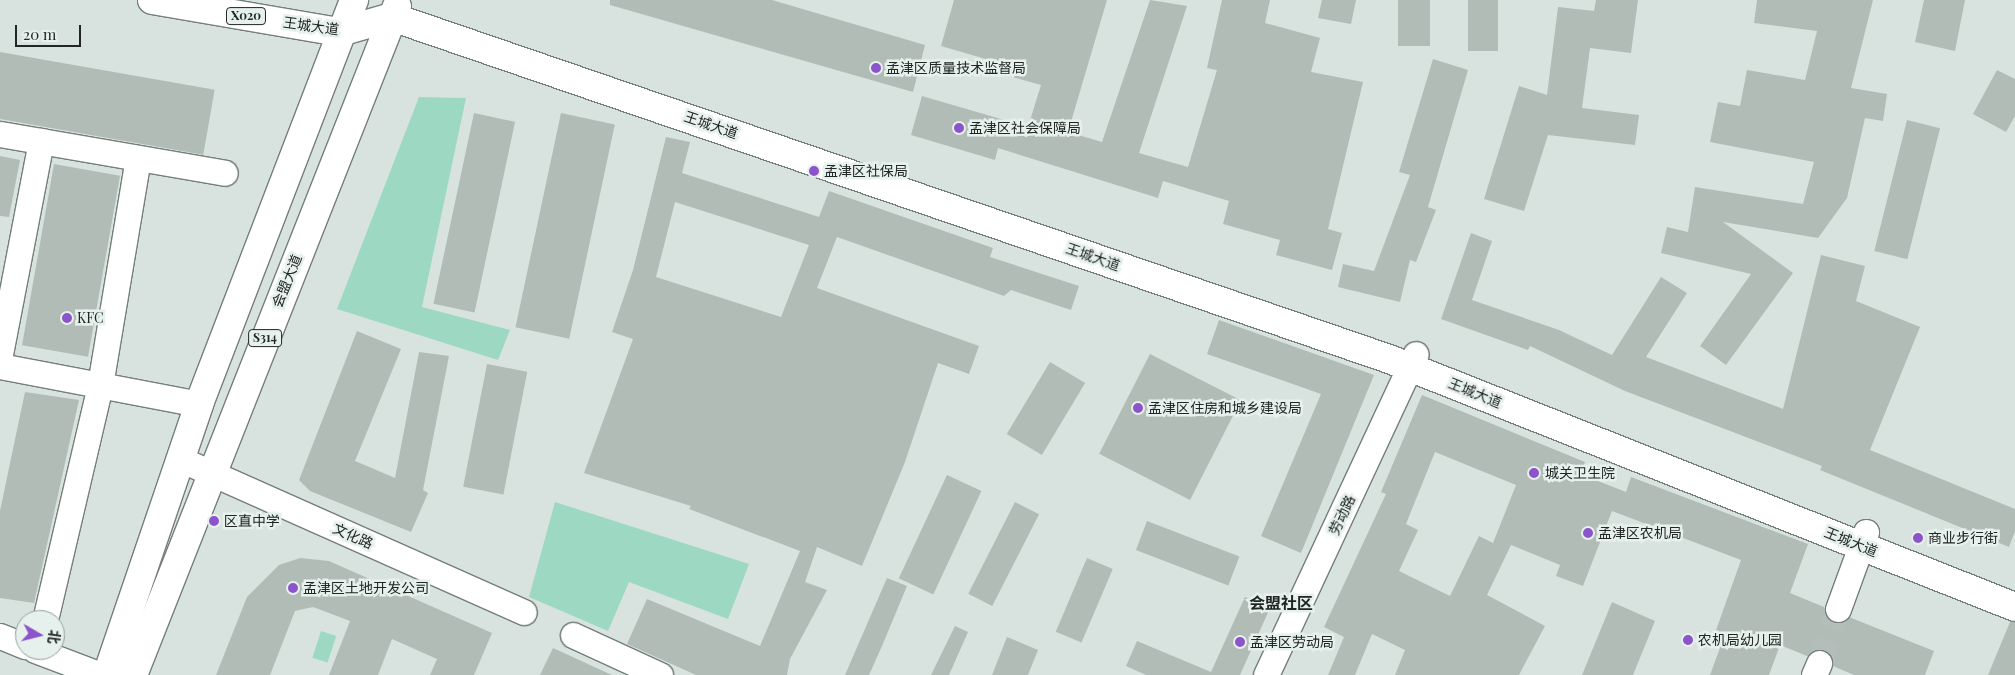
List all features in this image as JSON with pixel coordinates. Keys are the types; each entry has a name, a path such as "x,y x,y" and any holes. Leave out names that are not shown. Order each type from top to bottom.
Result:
{"main road":[{"name":"王城大道","path":"152,0 340,32 395,5 1413,361 1866,532 2015,591"},
{"name":"S314","path":"107,675 182,460 199,404 340,32 354,0"},
{"name":"会盟大道","path":"133,675 395,5"},
{"name":"王城大道","path":"1413,361 2015,607"}],"street":[{"path":"0,134 226,173"},
{"path":"0,354 40,141"},
{"path":"47,610 100,385 138,158"},
{"name":"劳动路","path":"1266,675 1413,361"},
{"path":"0,366 199,404"},
{"name":"文化路","path":"182,460 524,612"},
{"path":"1838,609 1866,532"},
{"path":"573,635 660,675"},
{"path":"0,636 15,642"},
{"path":"62,660 101,675"}],"green space":[{"path":"419,97 466,98 422,307 510,330 498,360 337,309"},
{"path":"555,502 749,564 728,619 629,582 608,631 529,597"},
{"path":"321,631 336,636 328,663 312,658"}],"building":[{"name":"孟津区质量技术监督局","path":"610,0 772,0 925,45 913,92 610,5"},
{"path":"954,0 1107,0 1068,132 1102,142 1150,0 1187,6 1139,153 1188,167 1217,70 1207,68 1222,0 1270,0 1265,23 1320,38 1311,72 1363,82 1328,229 1342,233 1332,270 1276,255 1280,240 1223,224 1229,201 1163,181 1158,198 998,148 995,160 911,135 922,96 1028,127 1041,85 994,72 996,62 941,46"},
{"path":"1322,0 1356,0 1351,24 1318,18"},
{"path":"1398,0 1430,0 1430,46 1398,46"},
{"path":"1468,0 1498,0 1498,51 1468,51"},
{"path":"1596,0 1638,0 1631,53 1590,48 1582,108 1639,115 1635,145 1548,135 1524,211 1484,199 1519,86 1547,95 1558,7 1594,11"},
{"path":"1757,0 1873,0 1851,88 1887,94 1883,121 1865,118 1847,198 1818,238 1723,222 1793,273 1726,365 1700,346 1751,274 1661,253 1667,227 1688,232 1695,187 1803,204 1814,162 1710,142 1718,102 1740,106 1747,70 1805,80 1817,31 1754,23"},
{"path":"1924,0 1965,0 1955,51 1915,42"},
{"path":"0,52 215,90 203,155 0,119"},
{"path":"1433,59 1468,70 1428,207 1436,210 1416,262 1410,260 1400,302 1338,287 1343,264 1374,271 1410,175 1399,172"},
{"path":"1997,70 2015,79 2015,116 2006,132 1973,114"},
{"path":"474,113 515,122 475,312 433,304"},
{"path":"561,113 615,124 569,339 515,327"},
{"path":"1907,120 1940,128 1907,259 1874,251"},
{"path":"666,137 690,142 682,173 819,217 829,191 993,248 990,257 1079,286 1071,310 1011,290 1004,296 837,237 817,288 979,346 969,374 938,363 905,462 862,566 817,547 805,582 827,590 790,659 787,675 696,675 627,644 647,599 760,646 800,551 689,509 691,506 584,473 633,339 612,332 633,270","holes":["675,202 809,245 781,317 656,277"]},
{"path":"0,156 20,160 9,217 0,216"},
{"path":"54,164 120,176 88,357 22,345"},
{"path":"1471,233 1492,241 1472,300 1559,330 1612,355 1661,277 1687,293 1646,357 1783,409 1821,255 1865,266 1856,301 1920,327 1870,450 2015,509 2015,531 2009,547 1820,470 1822,466 1625,391 1530,346 1528,350 1441,319"},
{"path":"1219,320 1374,375 1301,553 1261,536 1321,394 1207,354"},
{"path":"357,331 401,349 355,461 395,478 419,352 449,356 423,490 428,493 411,532 310,491 299,480"},
{"path":"1150,354 1241,400 1190,500 1099,454"},
{"path":"1050,362 1085,383 1042,455 1007,434"},
{"path":"487,364 527,372 503,495 463,487"},
{"path":"25,392 79,400 34,603 0,598 0,511"},
{"path":"1422,395 1585,462 1580,474 1626,492 1631,477 1808,544 1790,593 1824,607 1833,622 1849,617 1934,651 1925,675 1854,675 1833,666 1831,655 1824,650 1807,656 1780,645 1769,675 1710,675 1724,637 1715,633 1741,560 1612,511 1583,586 1556,576 1560,565 1511,545 1487,595 1545,626 1519,675 1395,675 1405,650 1372,634 1355,675 1328,675 1344,637 1324,627 1386,494 1381,492","holes":["1435,452 1516,485 1493,543 1479,536 1450,596 1399,571 1418,530 1406,524"]},
{"path":"947,475 981,491 933,594 899,578"},
{"path":"1015,502 1039,514 992,606 968,594"},
{"path":"1147,521 1239,556 1228,585 1136,550"},
{"path":"300,558 329,561 492,633 474,675 430,675 437,659 392,639 378,675 329,675 350,621 313,607 295,611 270,675 216,675 247,597 279,565"},
{"path":"1087,558 1113,569 1082,643 1056,632"},
{"path":"887,578 907,586 882,646 869,675 845,675"},
{"path":"1245,597 1270,608 1240,675 1146,675 1126,666 1137,641 1211,672"},
{"path":"1612,602 1655,621 1633,675 1582,675"},
{"path":"2010,622 2015,622 2015,675 1988,675"},
{"path":"955,626 968,632 949,675 931,675"},
{"path":"1007,637 1038,650 1028,675 992,675"},
{"path":"553,648 612,675 540,675"}],"tunnel":[{"path":"1819,663 1838,609"}],"place":[{"name":"孟津区质量技术监督局","path":"876,68"},
{"name":"孟津区社会保障局","path":"959,128"},
{"name":"孟津区社保局","path":"814,171"},
{"name":"KFC","path":"67,318"},
{"name":"孟津区住房和城乡建设局","path":"1138,408"},
{"name":"城关卫生院","path":"1534,473"},
{"name":"区直中学","path":"214,521"},
{"name":"孟津区农机局","path":"1588,533"},
{"name":"商业步行街","path":"1918,538"},
{"name":"孟津区土地开发公司","path":"293,588"},
{"name":"农机局幼儿园","path":"1688,640"},
{"name":"孟津区劳动局","path":"1240,642"}],"district":[{"name":"会盟社区","path":"1281,603"}]}
